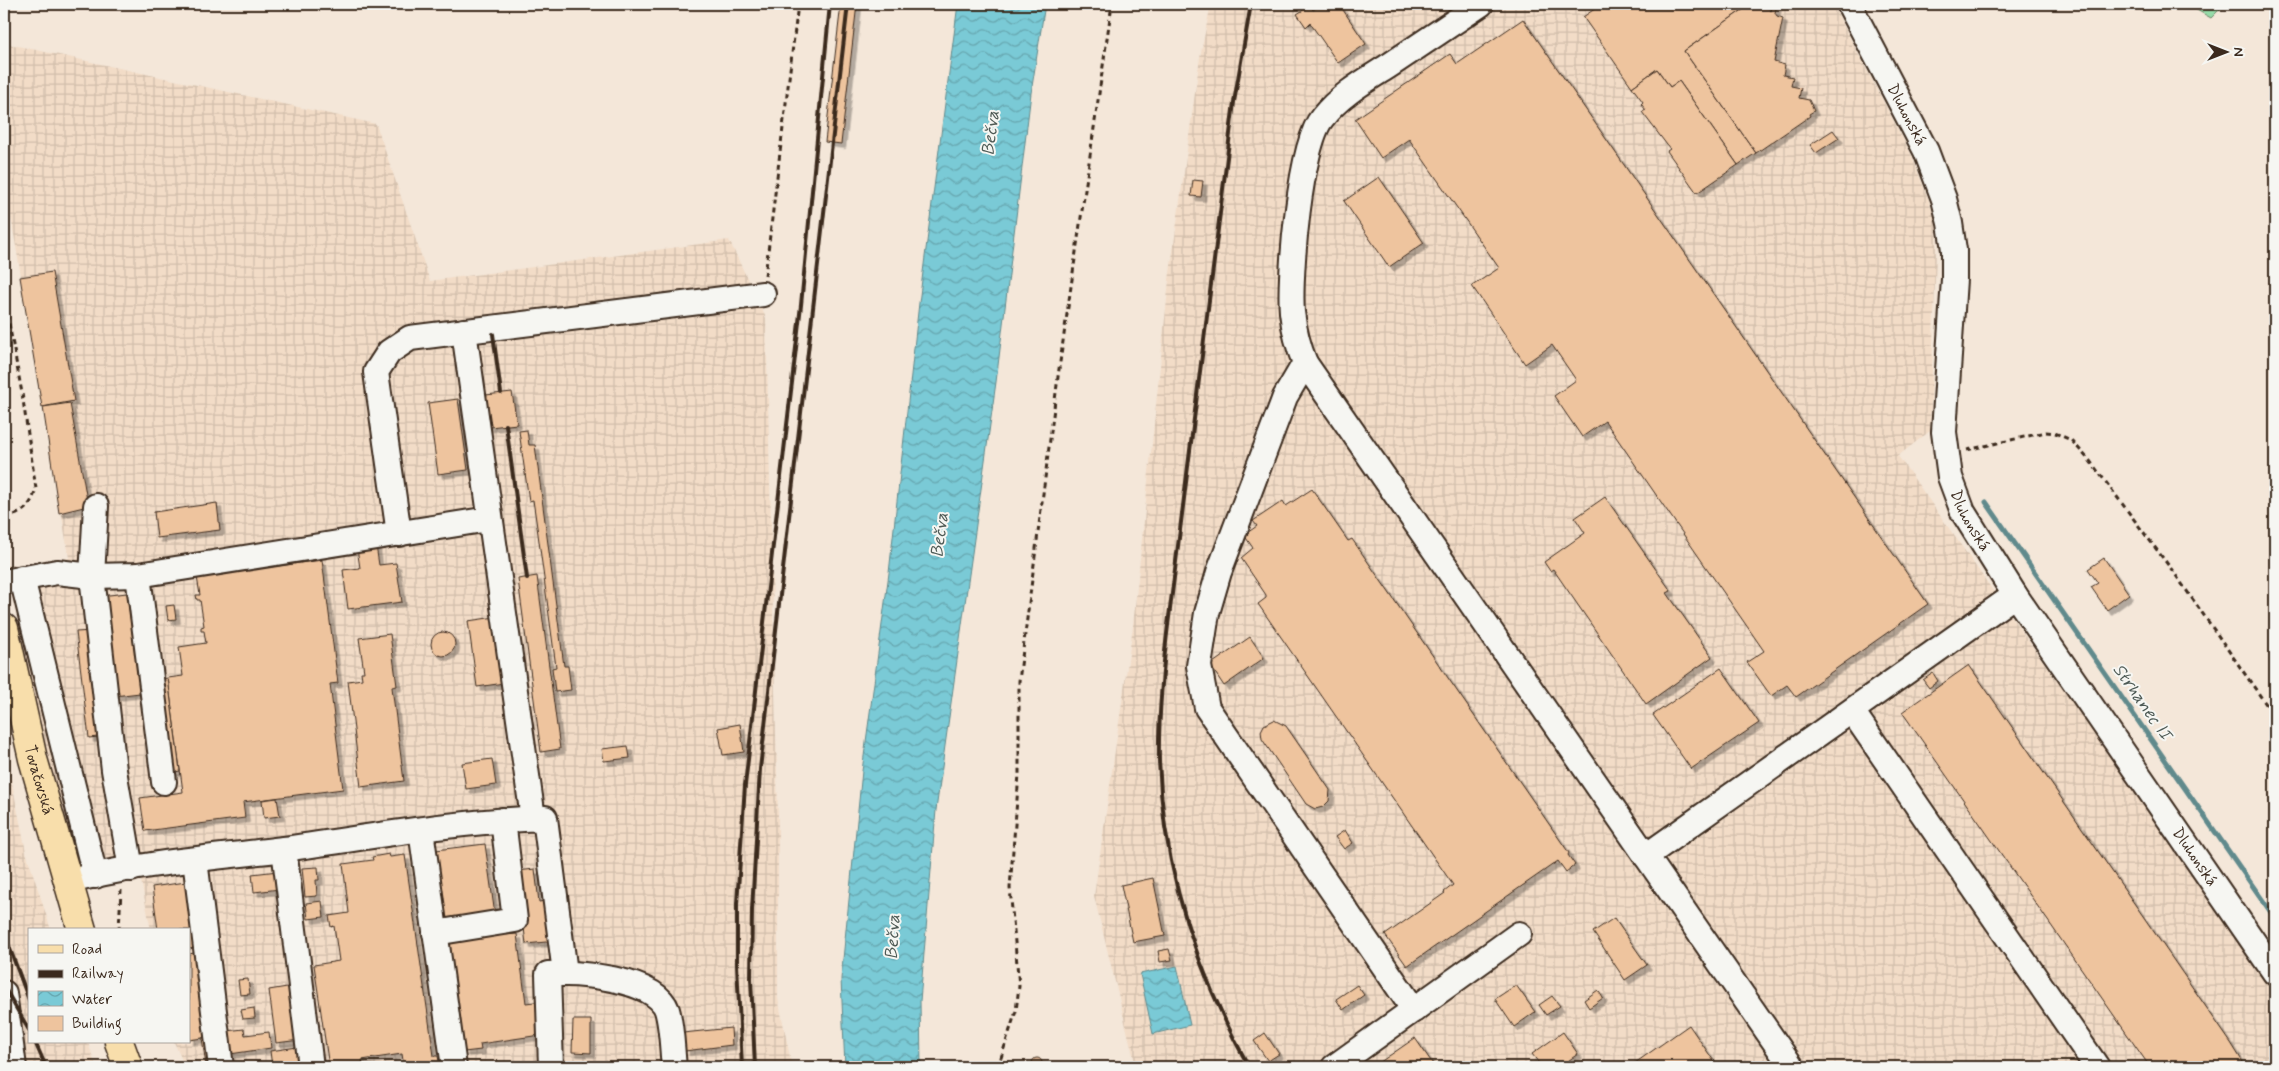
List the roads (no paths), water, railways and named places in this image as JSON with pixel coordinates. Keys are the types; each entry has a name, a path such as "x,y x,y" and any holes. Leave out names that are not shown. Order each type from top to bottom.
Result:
{"main road":[{"name":"Tovačovská","path":"4,628 33,759 81,928"},
{"path":"120,1044 128,1067"}],"street":[{"path":"1481,4 1339,99 1320,120 1313,136 1305,172 1293,257 1292,311 1297,345 1306,362 1792,1067"},
{"name":"Dluhonská","path":"1849,4 1926,151 1944,199 1950,223 1954,250 1954,279 1944,409 1950,476 1963,512 2015,595 2275,973"},
{"path":"399,534 376,372 389,352 410,338 763,294"},
{"path":"464,331 489,519 533,818"},
{"path":"1306,362 1285,397 1219,572 1201,643 1199,666 1201,687 1207,708 1414,1010"},
{"path":"96,506 92,576 125,870"},
{"path":"95,876 13,580 57,572 92,576 138,575 489,519"},
{"path":"138,575 164,782"},
{"path":"1646,856 2015,595"},
{"path":"1852,711 2097,1067"},
{"path":"67,882 125,870 196,860 503,820 545,818 565,973"},
{"path":"435,933 515,920 503,820"},
{"path":"421,830 454,1067"},
{"path":"284,849 311,1067"},
{"path":"196,860 222,1067"},
{"path":"1334,1067 1520,934"},
{"path":"551,1067 548,974 565,973 619,980 642,989 656,998 666,1009 674,1067"},
{"path":"4,993 14,1067"}],"water":[{"name":"Bečva","path":"958,4 1045,4 1031,93 996,382 936,810 920,1001 921,1067 845,1067 841,979 862,771 889,573 919,303"},
{"path":"1177,966 1190,1025 1153,1034 1140,974"}],"waterway":[{"name":"Strhanec II","path":"1986,502 2275,918"}],"railway":[{"path":"742,1067 737,964 737,904 745,785 801,305 830,4"},
{"path":"755,1067 751,979 752,910 760,769 848,4"},
{"path":"1249,1067 1230,1031 1198,957 1175,881 1167,842 1162,802 1159,725 1169,617 1234,102 1251,4"},
{"path":"493,334 501,393"},
{"path":"506,425 527,578"},
{"path":"4,933 28,997"},
{"path":"4,987 28,1028"},
{"path":"36,1044 46,1067"}]}
